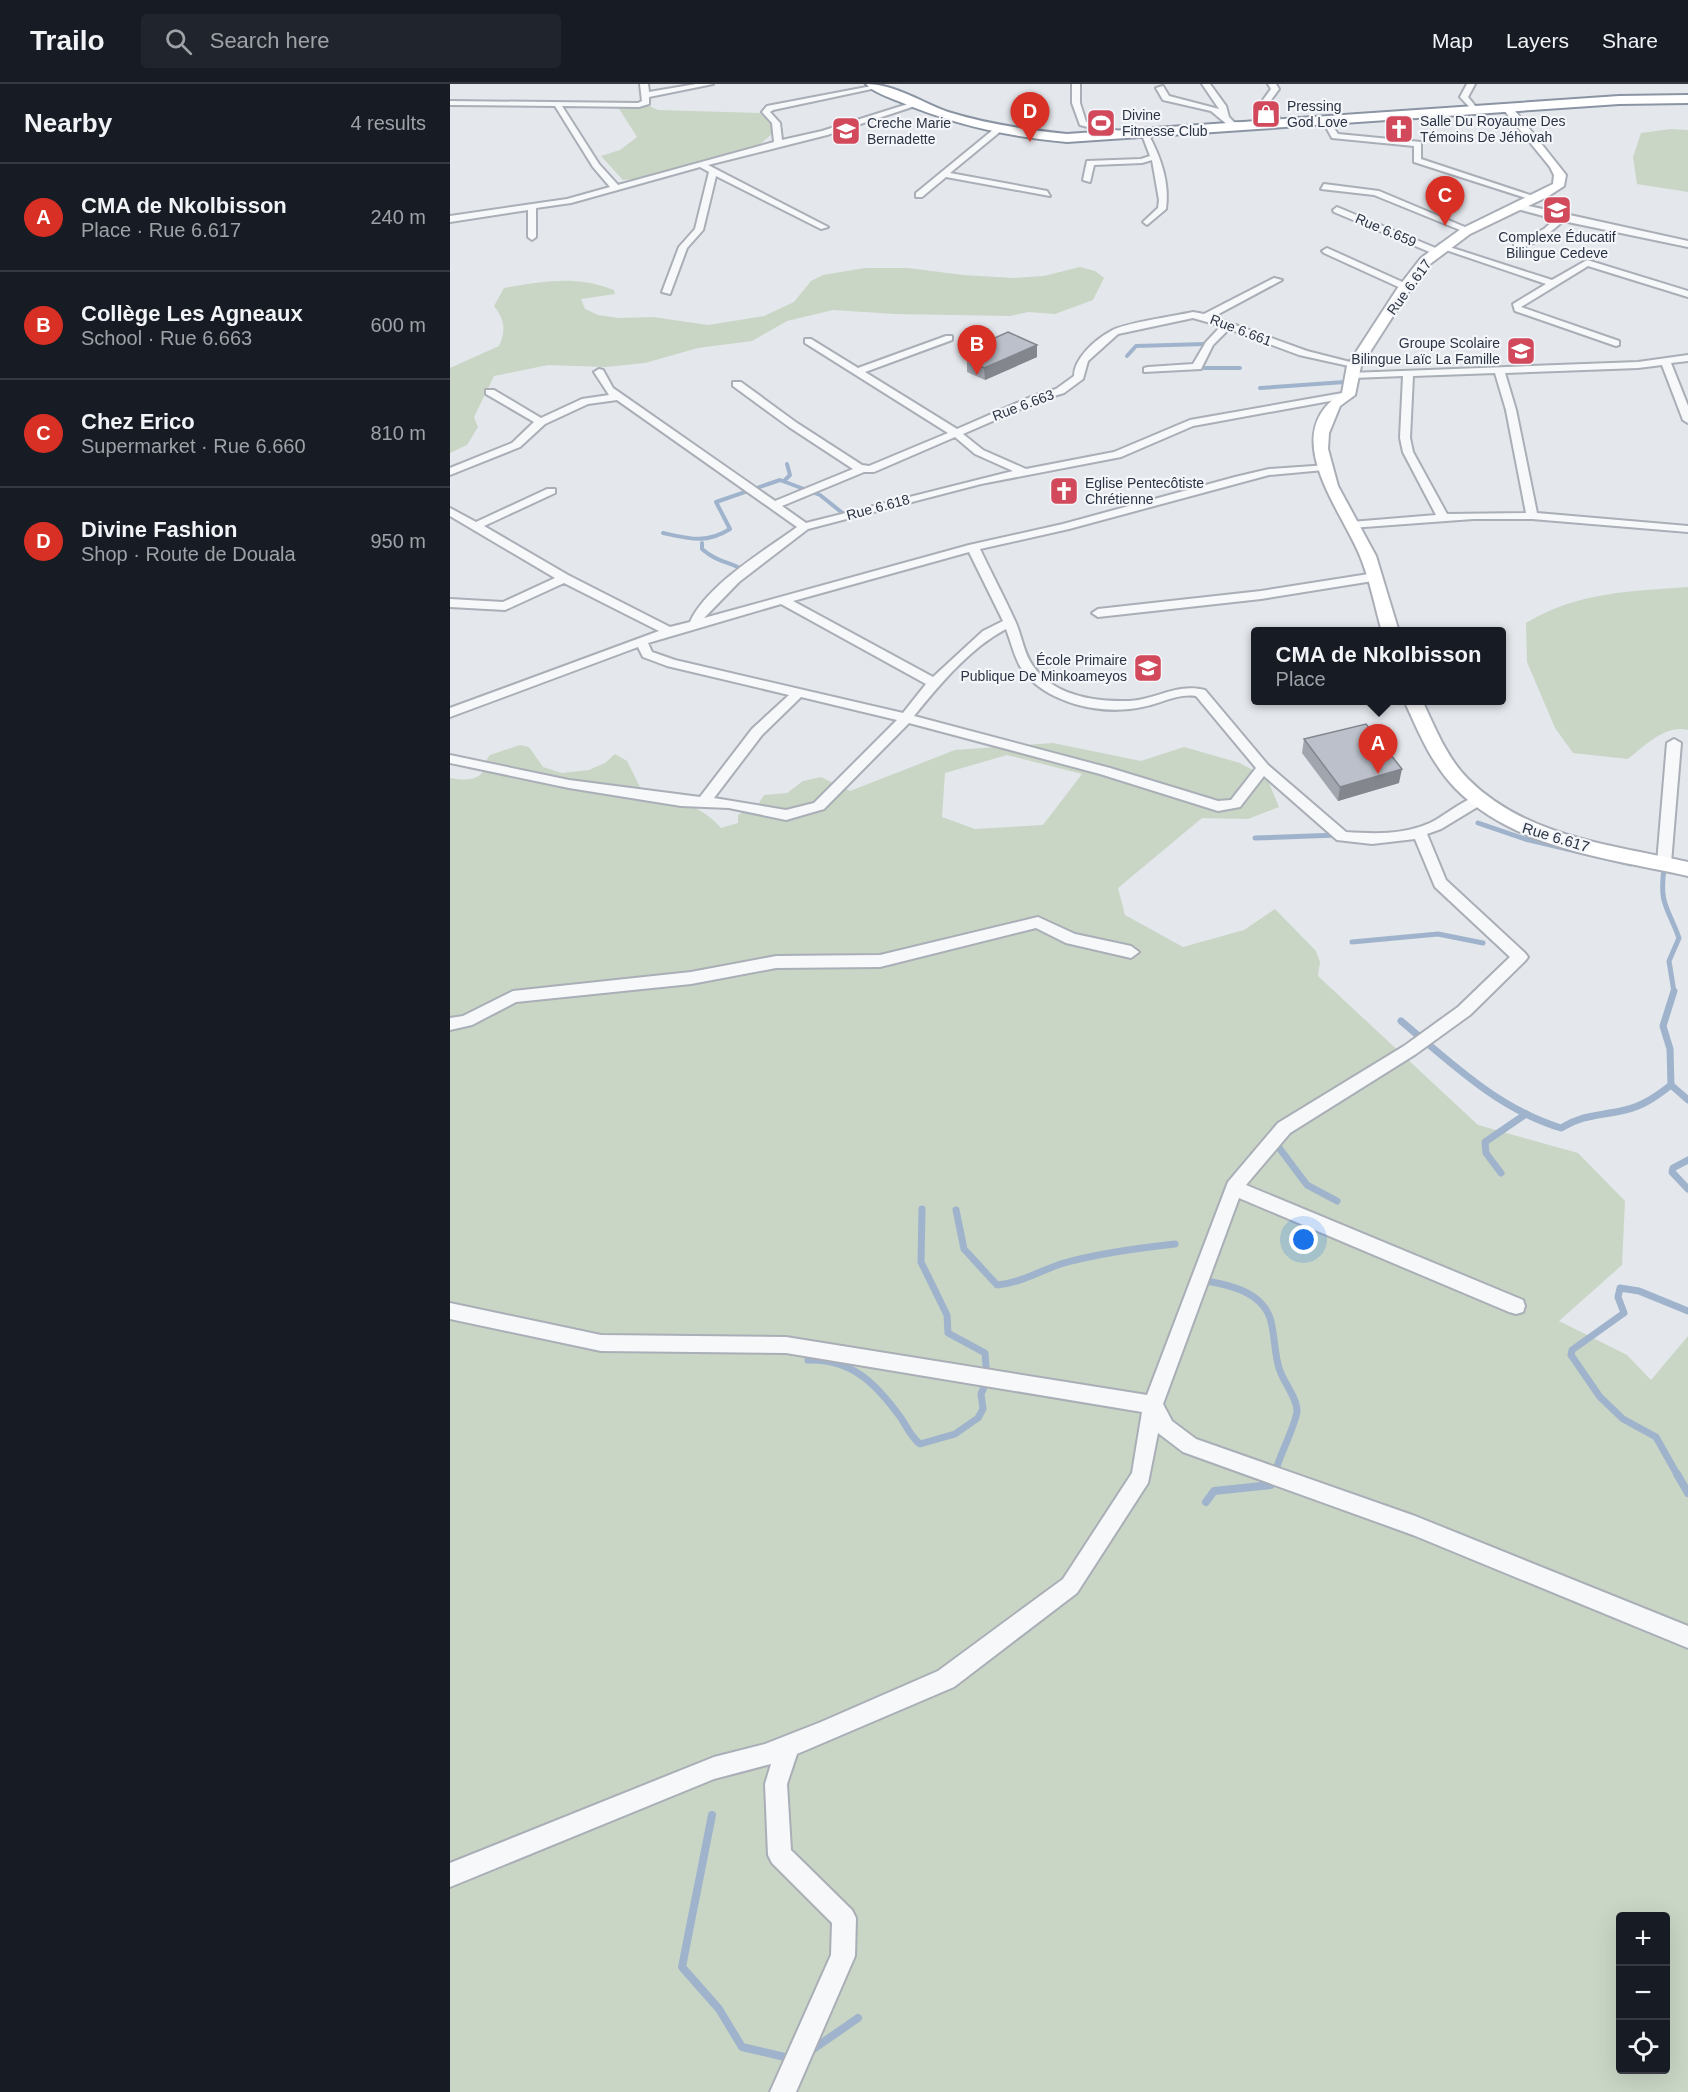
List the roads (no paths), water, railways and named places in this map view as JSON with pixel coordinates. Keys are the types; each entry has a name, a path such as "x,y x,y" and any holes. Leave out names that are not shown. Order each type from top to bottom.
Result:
{"highway":[{"path":"874,85 914,105 956,121 997,131 1067,138 1324,120 1688,99"}],"street":[{"path":"450,103 639,105 646,102 644,84"},
{"path":"647,95 709,84"},
{"path":"1076,84 1077,103 1083,123 1123,135"},
{"path":"1206,84 1222,106 1226,118"},
{"path":"1272,84 1275,89 1267,100 1280,124"},
{"path":"1471,84 1464,97 1478,111"},
{"path":"778,143 776,123 766,112 770,108 874,85"},
{"path":"1160,88 1166,98 1214,109 1232,124 1252,126"},
{"path":"557,104 596,165 616,188"},
{"path":"450,219 532,207 616,188 778,143 824,133 914,105"},
{"name":"Rue 6.617","path":"1390,627 1368,556 1330,486 1324,467 1322,433 1334,404 1348,395 1354,370 1406,287 1439,249 1468,230 1538,199 1558,186 1560,175 1508,109"},
{"path":"1324,120 1335,136 1418,144 1417,160 1538,199"},
{"path":"919,195 997,131"},
{"path":"1144,134 1163,188 1161,209 1147,222"},
{"path":"1088,180 1090,163 1142,161 1154,157"},
{"path":"702,165 824,227"},
{"path":"667,292 683,248 699,230 714,172"},
{"path":"946,175 1047,194"},
{"path":"1324,187 1376,193 1468,230"},
{"path":"532,207 532,237"},
{"path":"1520,207 1561,218 1688,244"},
{"name":"Rue 6.659","path":"1338,210 1439,249 1552,283"},
{"path":"1517,246 1547,231 1561,218"},
{"path":"1328,251 1406,287"},
{"path":"1616,344 1516,308 1583,264 1591,263 1688,294"},
{"name":"Rue 6.661","path":"1205,317 1277,280"},
{"name":"Rue 6.663","path":"775,505 862,469 870,470 1037,398 1060,391 1079,377 1079,368 1084,359 1115,332 1193,315 1205,317"},
{"name":"Rue 6.661","path":"1205,317 1354,370 1408,374 1638,365 1688,358"},
{"path":"1148,370 1197,367 1209,344 1227,326"},
{"path":"859,371 949,338"},
{"path":"808,341 956,433 979,452 1024,472"},
{"path":"1665,360 1688,420"},
{"path":"1499,370 1511,410 1532,516"},
{"path":"599,372 609,390 804,527"},
{"path":"1408,374 1405,429 1408,452 1443,517"},
{"path":"737,384 793,425 862,469"},
{"path":"490,392 541,422"},
{"name":"Rue 6.618","path":"695,624 701,611 727,587 804,527 926,494 1024,472 1116,455 1190,423 1348,395"},
{"path":"450,472 516,445 541,422 586,401 619,397"},
{"path":"450,713 669,631 973,547 1065,527 1235,480 1269,472 1324,467"},
{"path":"476,526 551,491"},
{"path":"450,511 564,578 669,631"},
{"path":"1351,525 1443,517 1532,516 1688,529"},
{"path":"973,547 1010,622 1028,667 1044,685 1070,699 1102,704 1145,703 1177,691 1200,693 1263,768 1342,837 1372,839 1405,837 1436,826 1479,800"},
{"path":"1098,613 1261,595 1375,577"},
{"path":"450,603 505,606 564,578"},
{"path":"783,600 934,683"},
{"path":"450,759 569,784 704,802 729,803 786,815 819,806 906,718 934,683 987,634 1010,622"},
{"path":"641,641 648,654 670,663 906,718 1105,771 1218,806 1235,804 1263,768"},
{"path":"704,802 757,732 798,693"},
{"name":"Rue 6.617","path":"1415,705 1426,737 1448,768 1479,800 1500,817 1531,832 1688,869"},
{"path":"1664,863 1674,743"},
{"path":"450,1875 714,1768 788,1746 946,1679 1070,1586 1141,1476 1153,1405 1234,1187 1284,1128 1410,1050 1464,1011 1520,957 1440,883 1419,832"},
{"path":"450,1023 466,1021 513,997 691,978 777,962 879,961 1038,922 1071,939 1131,952"},
{"path":"1234,1187 1266,1203 1516,1306"},
{"path":"450,1311 602,1343 786,1345 1153,1405"},
{"path":"1153,1405 1165,1427 1190,1446 1415,1526 1688,1637"},
{"path":"783,2092 843,1956 844,1918 780,1856 776,1784 788,1746"}],"waterway":[{"path":"1127,356 1136,346 1205,344"},
{"path":"1201,368 1240,368"},
{"path":"1260,388 1345,382"},
{"path":"785,480 790,475 787,464"},
{"path":"663,533 698,539 721,534 730,529 716,502 780,480 820,495 845,515"},
{"path":"702,543 702,549 708,554 745,571"},
{"path":"1478,823 1525,839 1631,864"},
{"path":"1255,838 1338,835"},
{"path":"1659,868 1664,869 1664,898 1679,938 1669,961 1674,991"},
{"path":"1352,942 1438,934 1483,943"},
{"path":"1671,1085 1670,1049 1663,1026 1674,991"},
{"path":"1401,1021 1476,1083 1526,1114"},
{"path":"1526,1114 1561,1128 1585,1118 1638,1106 1671,1085"},
{"path":"1671,1085 1688,1100"},
{"path":"1501,1173 1486,1153 1485,1142 1526,1114"},
{"path":"1274,1141 1307,1185 1337,1201"},
{"path":"1688,1160 1673,1168 1672,1172 1688,1189"},
{"path":"808,1360 838,1364 862,1376 883,1395 920,1444 955,1434 978,1418 983,1409 981,1394 987,1380 985,1353 948,1333 947,1315 921,1262 922,1209"},
{"path":"956,1210 964,1249 997,1285 1014,1282 1078,1259 1175,1244"},
{"path":"1206,1281 1244,1291 1260,1302 1270,1318 1279,1368 1295,1400 1297,1411 1294,1425 1274,1476"},
{"path":"1678,1476 1656,1437 1623,1419 1600,1397 1571,1355 1572,1350 1624,1313 1618,1297 1620,1288 1639,1291 1688,1311"},
{"path":"1206,1502 1214,1491 1271,1485 1274,1474"},
{"path":"1677,1474 1688,1493"},
{"path":"712,1815 682,1967 719,2009 742,2047 793,2059"},
{"path":"809,2052 858,2018"}],"place":[{"name":"Pressing God Love","path":"1266,114"},
{"name":"Divine Fitnesse Club","path":"1101,123"},
{"name":"Salle Du Royaume Des Témoins De Jéhovah","path":"1399,129"},
{"name":"Creche Marie Bernadette","path":"846,131"},
{"name":"Divine Fashion","path":"1030,142"},
{"name":"Complexe Éducatif Bilingue Cedeve","path":"1557,210"},
{"name":"Chez Erico","path":"1445,226"},
{"name":"Groupe Scolaire Bilingue Laïc La Famille","path":"1521,351"},
{"name":"Collège Les Agneaux","path":"977,375"},
{"name":"Eglise Pentecôtiste Chrétienne","path":"1064,491"},
{"name":"École Primaire Publique De Minkoameyos","path":"1148,668"},
{"name":"CMA de Nkolbisson","path":"1378,774"}]}
